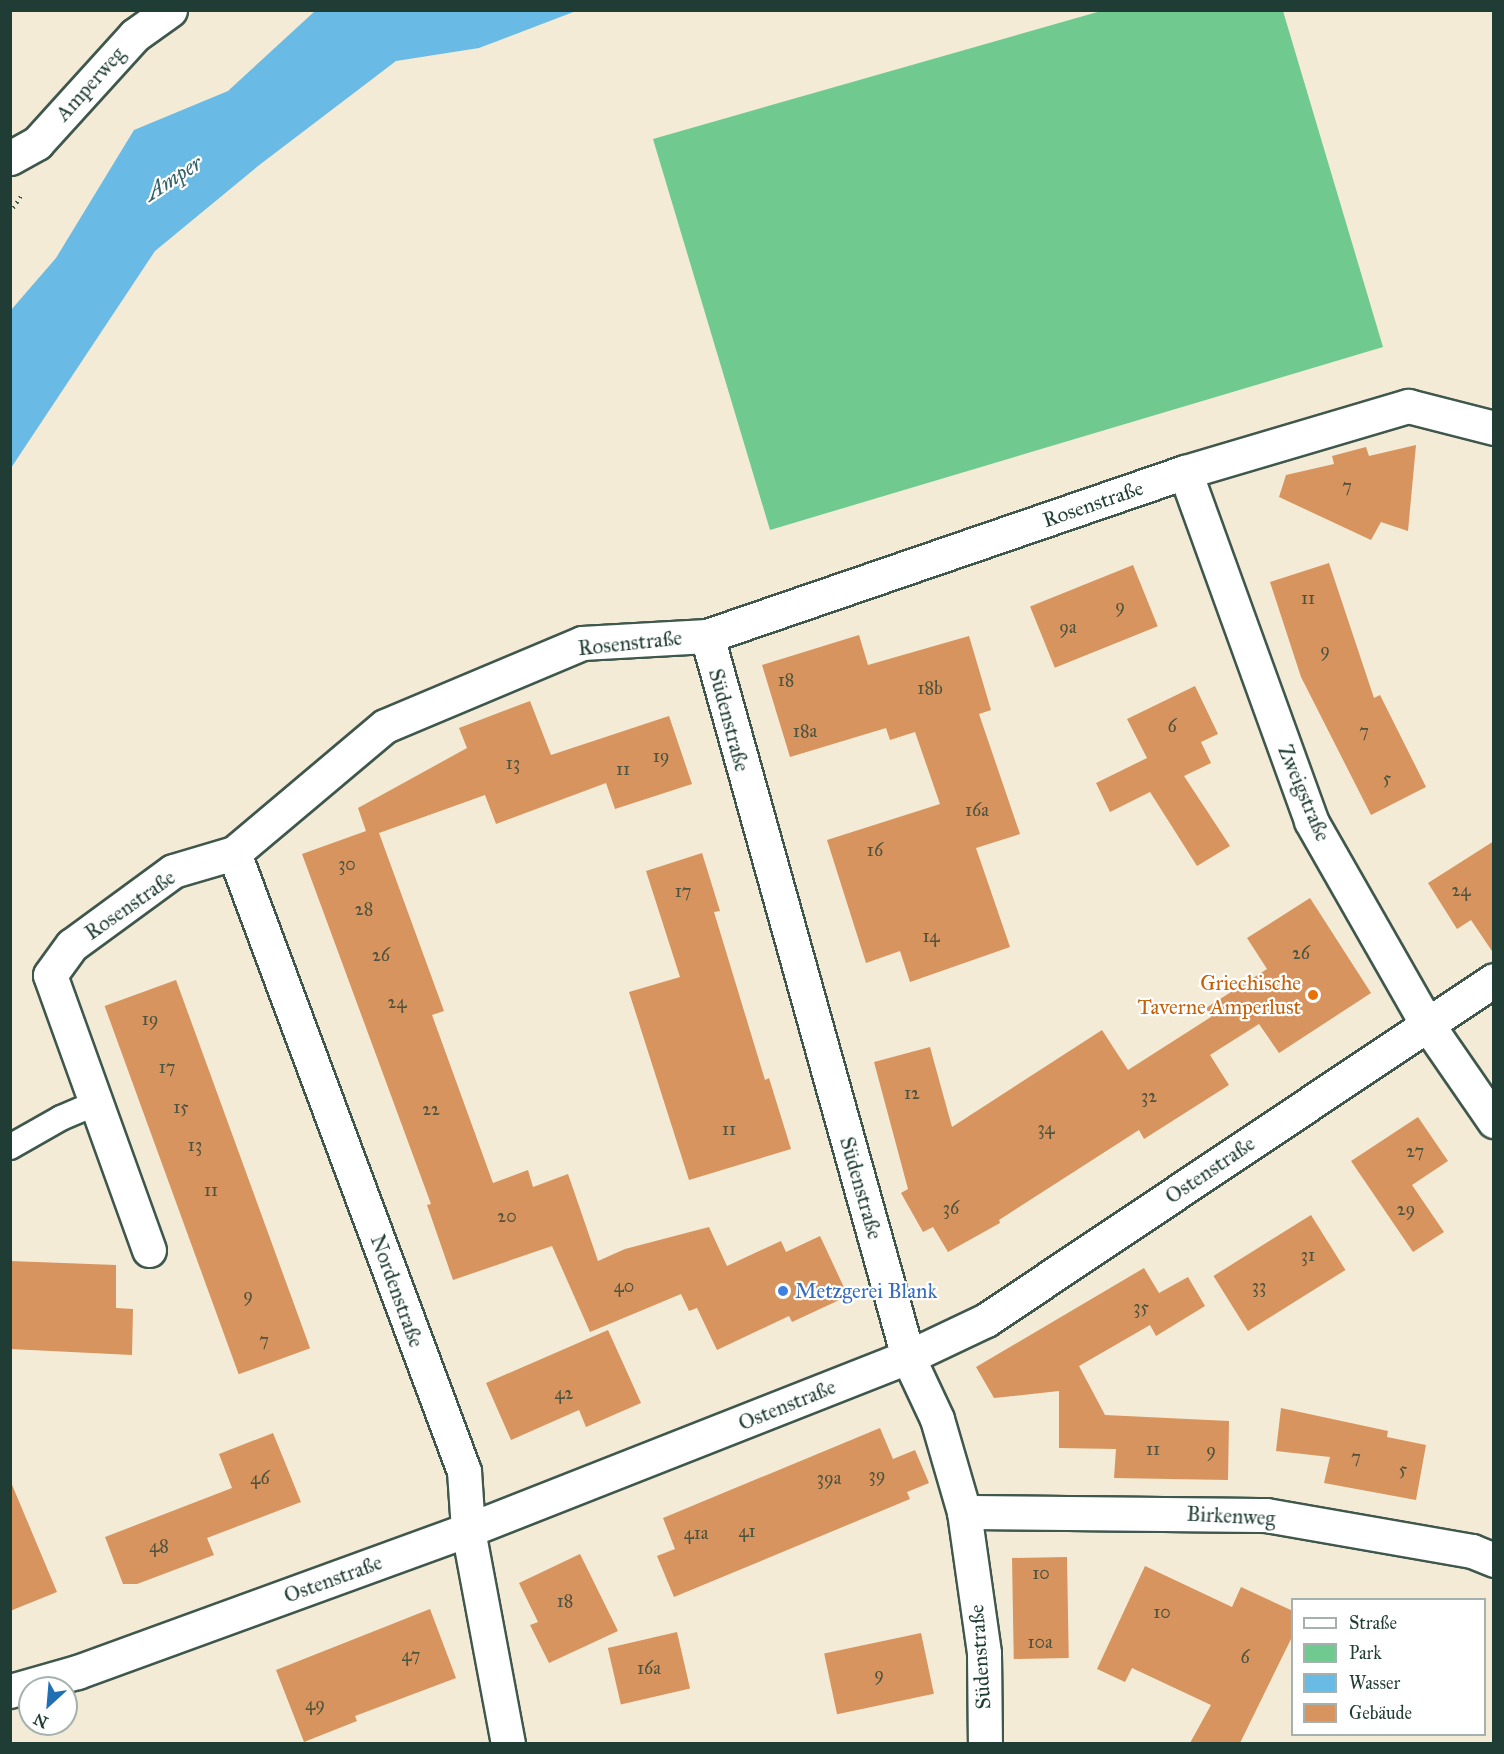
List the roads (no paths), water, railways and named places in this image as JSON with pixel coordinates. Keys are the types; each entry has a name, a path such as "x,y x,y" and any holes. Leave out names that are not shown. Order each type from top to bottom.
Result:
{"street":[{"name":"Amperweg","path":"10,158 37,143 135,35 170,10"},
{"name":"Rosenstraße","path":"148,1250 50,975 72,945 173,871 234,853 385,726 582,643 707,636 1185,472 1408,406 1494,428"},
{"name":"Zweigstraße","path":"1185,472 1311,820 1427,1023 1494,1121"},
{"name":"Südenstraße","path":"707,636 908,1357 937,1419 964,1512 984,1653 985,1743"},
{"name":"Nordenstraße","path":"234,853 464,1471 468,1530 508,1743"},
{"name":"Ostenstraße","path":"10,1691 78,1672 468,1530 908,1357 986,1320 1494,980"},
{"name":"Birkenweg","path":"964,1512 1266,1515 1472,1551 1494,1560"}],"lane":[{"path":"10,1148 61,1118 96,1103"}],"water":[{"name":"Amper","path":"315,11 576,11 479,48 396,61 258,166 155,251 11,468 11,310 56,258 134,130 228,91"}],"place":[{"name":"Griechische Taverne Amperlust","path":"1313,995"},
{"name":"Metzgerei Blank","path":"783,1291"}]}
